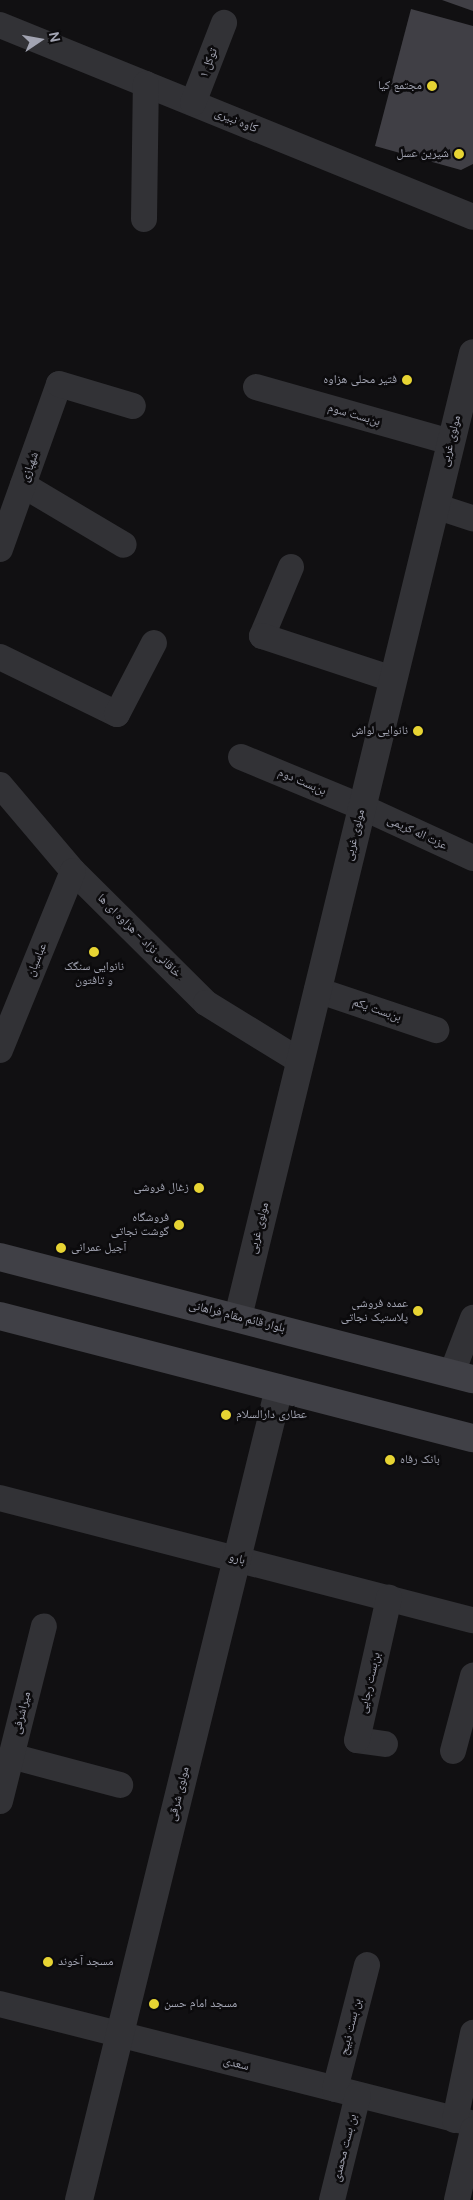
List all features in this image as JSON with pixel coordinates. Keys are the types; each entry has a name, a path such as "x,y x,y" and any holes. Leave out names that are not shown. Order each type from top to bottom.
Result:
{"main road":[{"name":"بلوار قائم مقام فراهانی","path":"0,1256 463,1376"},
{"path":"0,1316 473,1438"}],"street":[{"name":"توکل ۱","path":"193,104 224,23"},
{"name":"کاوه نبیری","path":"0,25 473,217"},
{"path":"144,220 146,84"},
{"name":"مولوی غربی","path":"238,1317 473,353"},
{"name":"شهبازی","path":"0,549 59,384 133,406"},
{"name":"بن‌بست سوم","path":"256,387 451,442"},
{"path":"23,485 124,545"},
{"path":"435,506 473,518"},
{"path":"291,567 262,636 393,679"},
{"path":"0,657 117,714 154,643"},
{"name":"بن‌بست دوم","path":"242,756 362,807"},
{"name":"خاقانی نژاد - هزاوه ای ها","path":"0,785 73,871 206,1003 300,1061"},
{"name":"عزت اله کریمی","path":"362,807 473,858"},
{"name":"عباسیان","path":"0,1050 73,871"},
{"name":"بن‌بست یکم","path":"317,990 436,1030"},
{"path":"463,1376 473,1318"},
{"name":"مولوی شرقی","path":"79,2200 279,1388"},
{"name":"بارو","path":"0,1498 473,1620"},
{"name":"بن‌بست رجایی","path":"385,1744 357,1740 389,1598"},
{"name":"میراشرفی","path":"0,1801 44,1626"},
{"path":"453,1750 473,1676"},
{"path":"11,1756 120,1785"},
{"name":"بن بست ذبیح","path":"347,2092 367,1964"},
{"name":"سعدی","path":"0,2004 347,2092 467,2125"},
{"path":"457,2200 467,2125 473,2033"},
{"name":"بن بست محمدی","path":"332,2200 347,2092"}],"building":[{"path":"442,0 473,0 473,11"},
{"name":"مجتمع کیا","path":"411,9 473,26 473,164 461,170 375,146"}],"place":[{"name":"مجتمع کیا","path":"432,86"},
{"name":"شیرین عسل","path":"459,154"},
{"name":"فتیر محلی هزاوه","path":"407,380"},
{"name":"نانوایی لواش","path":"418,731"},
{"name":"نانوایی سنگک و تافتون","path":"94,952"},
{"name":"زغال فروشی","path":"199,1188"},
{"name":"فروشگاه گوشت نجاتی","path":"179,1225"},
{"name":"آجیل عمرانی","path":"61,1248"},
{"name":"عمده فروشی پلاستیک نجاتی","path":"418,1311"},
{"name":"عطاری دارالسلام","path":"226,1415"},
{"name":"بانک رفاه","path":"390,1460"},
{"name":"مسجد آخوند","path":"48,1962"},
{"name":"مسجد امام حسن","path":"154,2004"}]}
